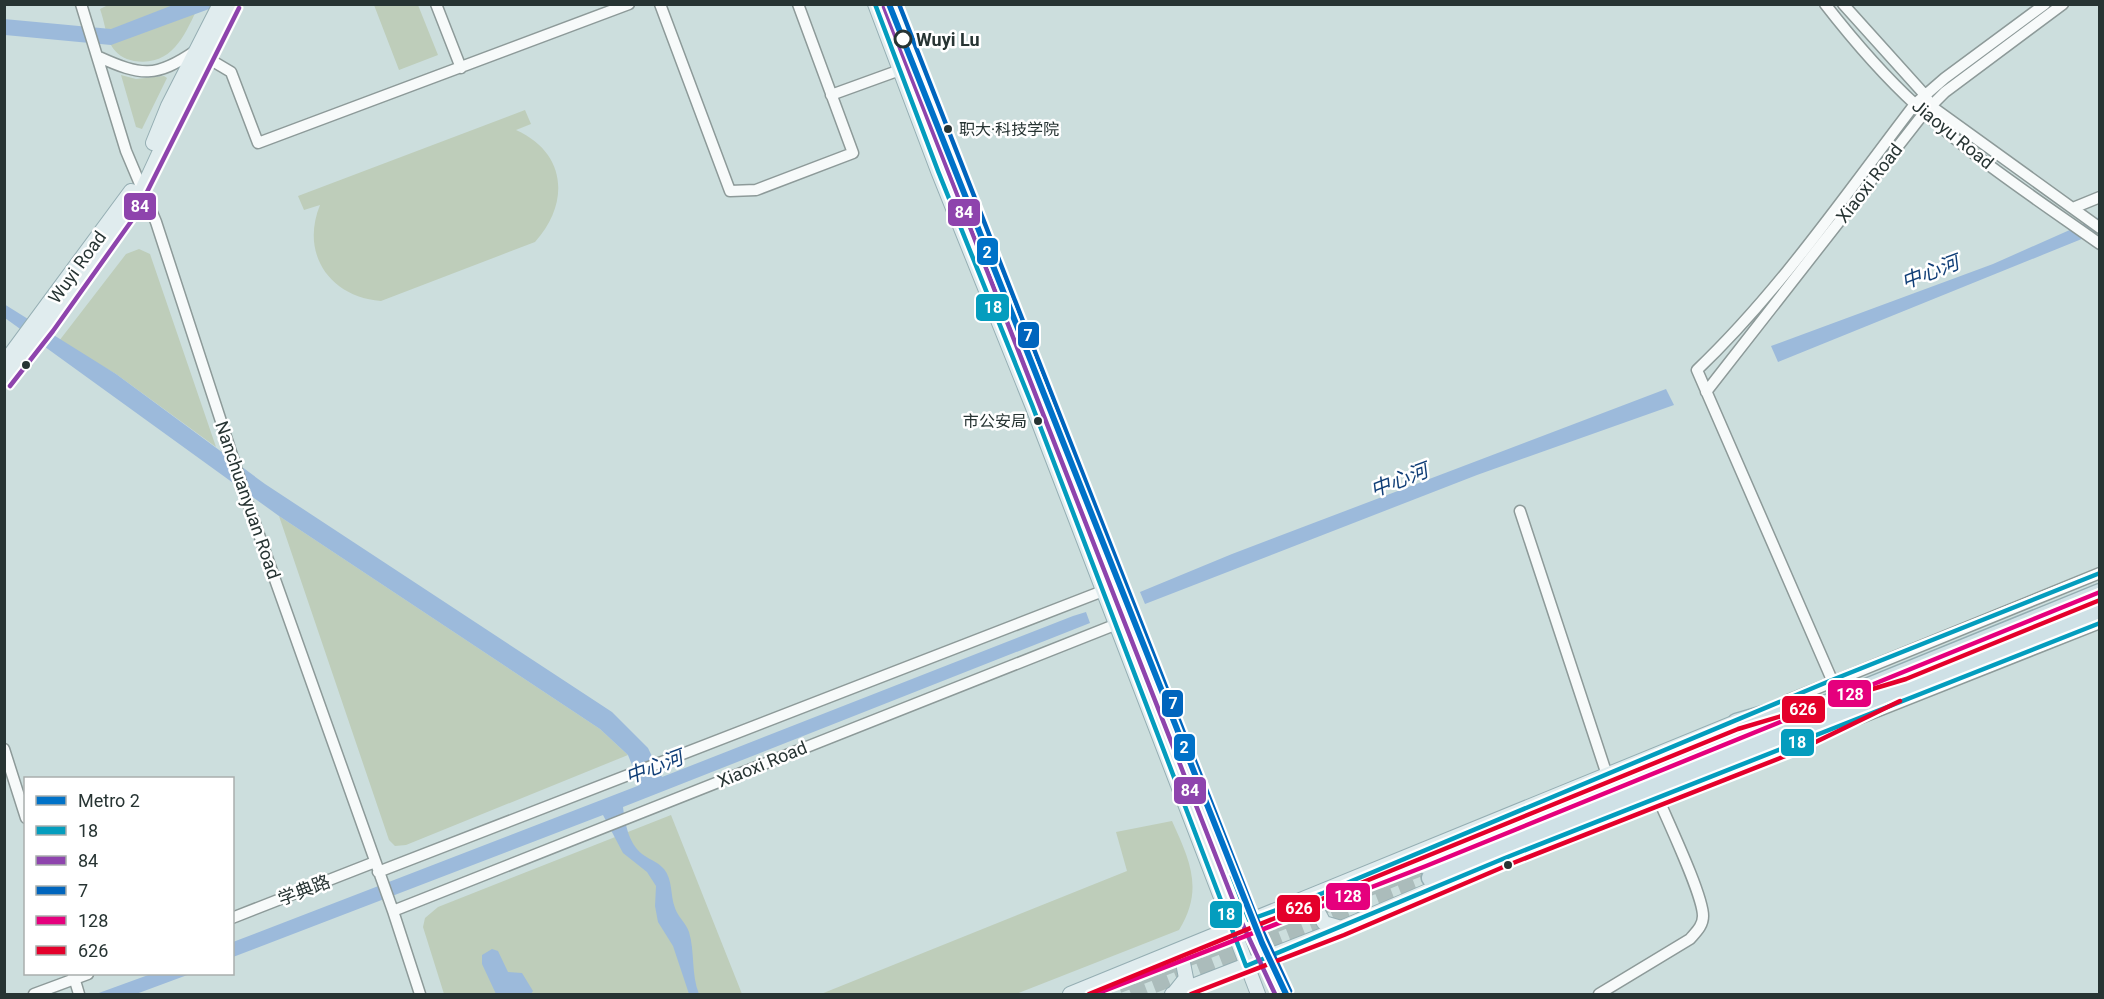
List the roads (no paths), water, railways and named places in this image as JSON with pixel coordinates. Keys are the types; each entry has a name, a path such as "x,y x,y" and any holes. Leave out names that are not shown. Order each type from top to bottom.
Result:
{"highway":[{"path":"2100,592 1903,672 1428,872 2100,611"},
{"path":"1736,723 1903,672"},
{"path":"1790,746 1911,686"}],"main road":[{"path":"875,4 1258,994"},
{"path":"891,4 1018,324 1117,586 1249,920 1283,994"},
{"name":"Wuyi Road","path":"4,381 29,340 139,186 200,53 225,6"},
{"name":"Wuyi Road","path":"4,363 29,340"},
{"path":"1070,994 1165,957 1249,920 1323,893 1736,723"},
{"path":"1172,994 1341,928 1505,858 1790,746"},
{"path":"1323,893 1317,901 1318,912 1324,923 1341,928"},
{"path":"1165,957 1176,958 1185,968 1186,978 1172,994"}],"street":[{"name":"Nanchuanyuan Road","path":"81,4 139,186 156,222 247,501 392,907 420,994"},
{"path":"436,4 461,68"},
{"path":"97,52 141,73 200,53 231,72 258,144 629,4"},
{"path":"660,4 730,191 756,190 853,153 798,4"},
{"name":"Jiaoyu Road","path":"1825,4 1878,68 1915,104 1928,109 2100,228"},
{"name":"Jiaoyu Road","path":"1843,4 1925,95 1928,109 2033,197 2100,244"},
{"name":"Xiaoxi Road","path":"2045,4 1915,104 1767,298 1739,330 1697,370 1706,392 1928,109 2063,4"},
{"path":"831,95 900,70"},
{"path":"2073,208 2100,197"},
{"path":"1706,392 1832,680"},
{"path":"1520,511 1607,775"},
{"path":"1736,723 1832,680 2100,573"},
{"name":"Xiaoxi Road","path":"378,870 1117,586"},
{"name":"Xiaoxi Road","path":"392,907 606,826 1130,619"},
{"path":"1790,746 2100,623"},
{"path":"4,749 24,812"},
{"path":"1599,994 1690,939 1701,927 1703,915 1699,897 1658,798"},
{"name":"学典路","path":"234,917 378,870"},
{"path":"34,994 74,976 79,994"}],"water":[{"path":"173,5 220,5 111,45 5,35 4,19 111,29"},
{"path":"2099,217 2099,232 1778,362 1771,346 1993,264"},
{"name":"中心河","path":"4,304 116,374 265,484 612,712 648,748 662,777 1073,616 1086,612 1090,623 623,807 627,827 635,847 667,873 673,903 689,932 699,994 689,994 673,946 658,922 655,906 656,886 647,872 623,853 603,815 234,957 234,942 640,785 628,755 600,729 279,516 5,318"},
{"path":"1666,389 1674,405 1477,475 1145,604 1140,592 1232,554"},
{"path":"492,949 498,951 508,972 522,973 533,991 531,994 496,994 482,964 482,955"},
{"path":"148,975 187,975 136,994 96,994"}],"tunnel":[{"path":"1096,994 1426,866"},
{"path":"1131,994 1430,878"}],"metro line":[{"name":"2","path":"889,4 1262,943 1286,994"}],"place":[{"name":"Wuyi Lu","path":"903,39"},
{"name":"职大·科技学院","path":"948,129"},
{"name":"市公安局","path":"1038,421"}]}
